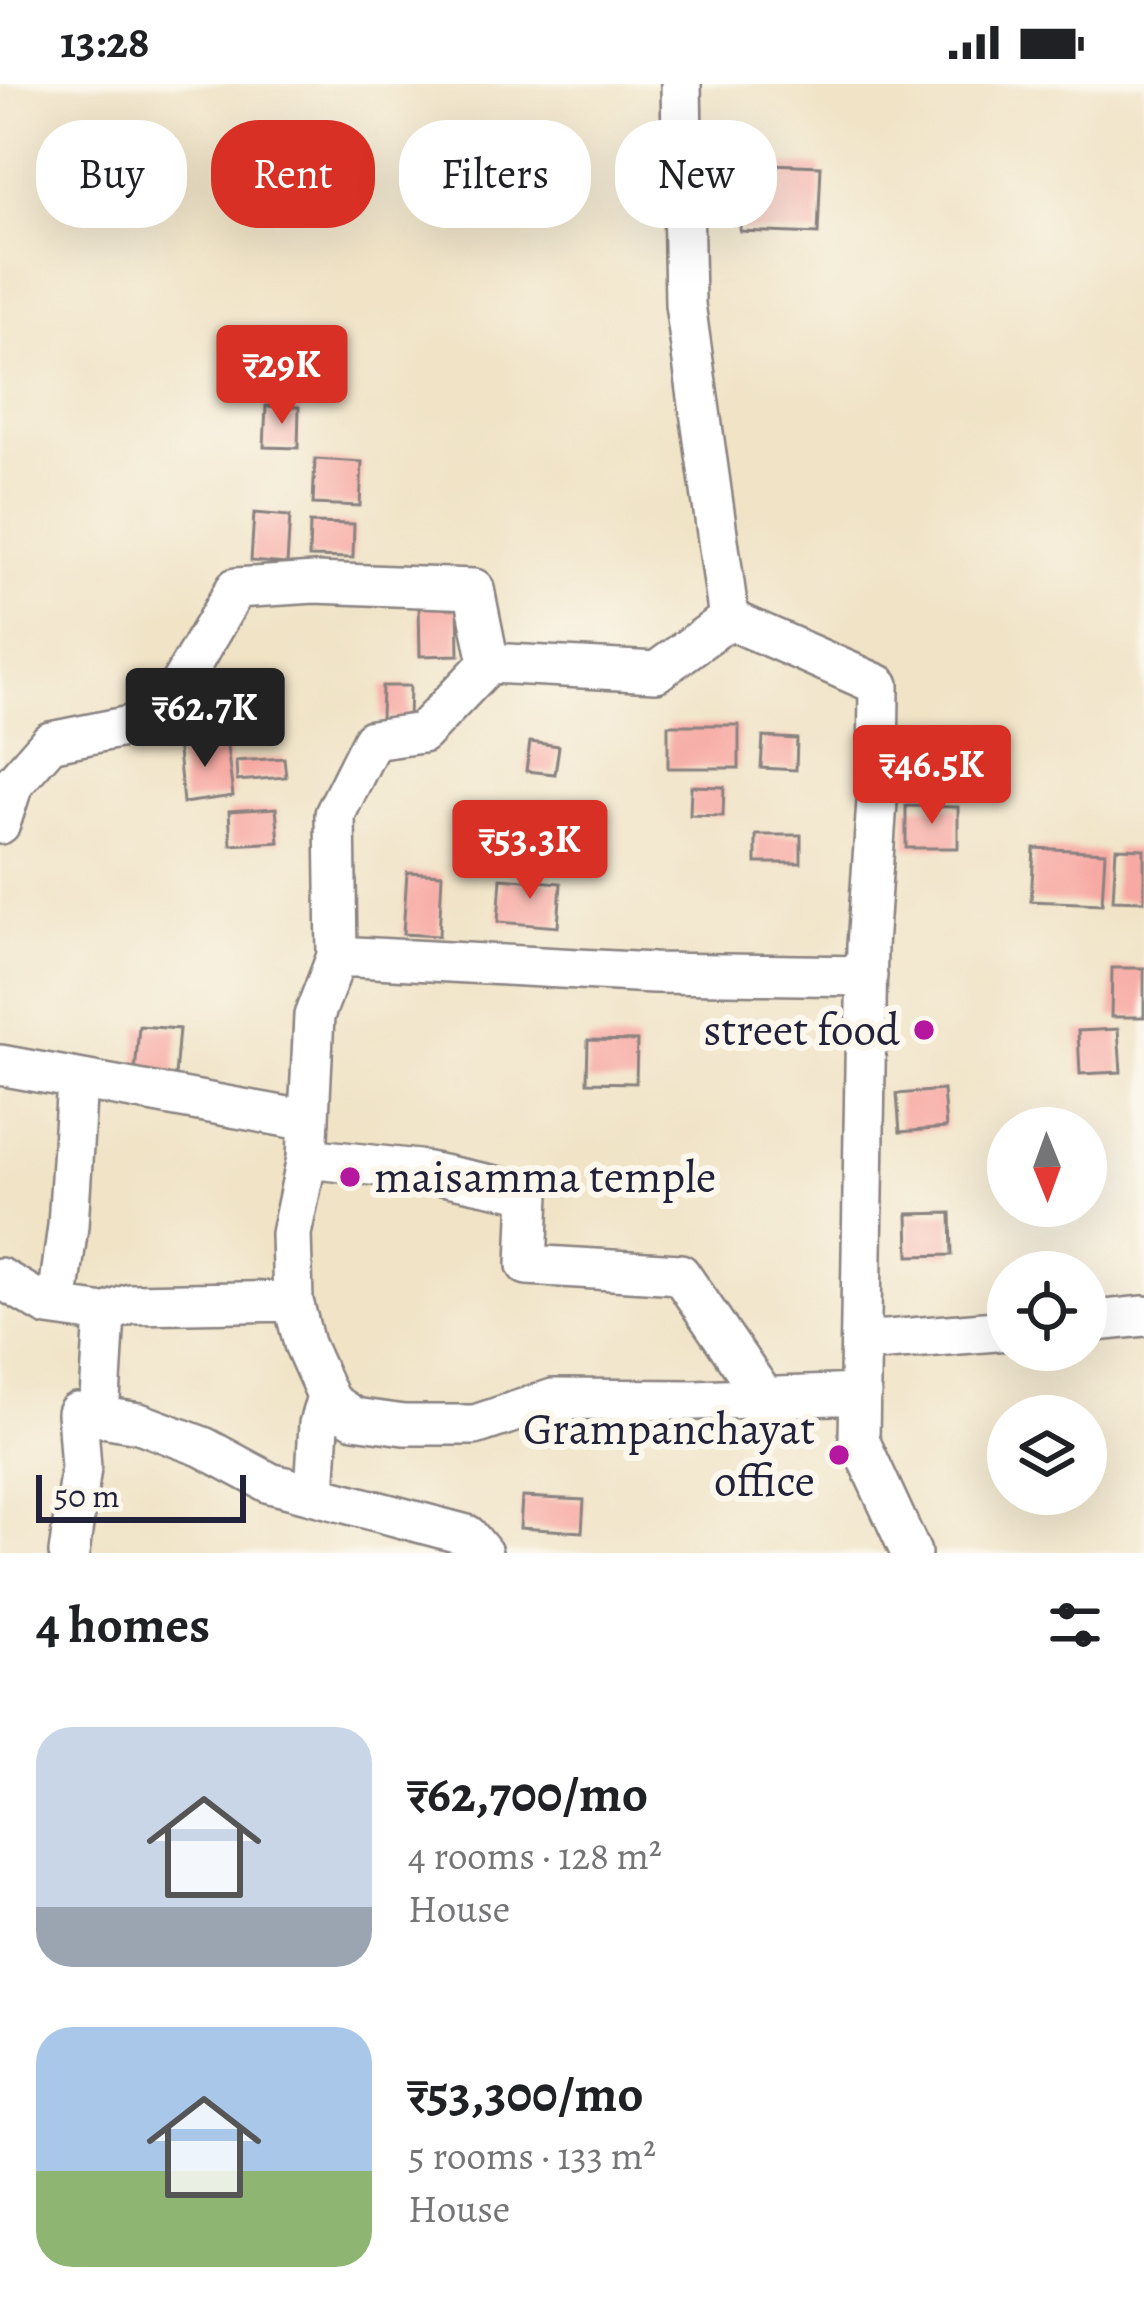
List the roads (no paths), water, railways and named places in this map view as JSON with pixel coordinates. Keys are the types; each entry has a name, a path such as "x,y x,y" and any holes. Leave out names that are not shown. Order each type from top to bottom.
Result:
{"street":[{"path":"681,84 685,304 729,619"},
{"path":"0,824 13,784 50,742 159,720 236,588 315,583 474,589 489,663"},
{"path":"729,619 656,672 489,663 422,733 372,740 335,814 337,956 314,1016 308,1139 291,1234 293,1301 304,1344 327,1396 354,1418 404,1425 476,1425 553,1399 861,1394"},
{"path":"729,619 880,685 867,976 859,1440 911,1553"},
{"path":"337,956 653,973 867,976"},
{"path":"0,1065 418,1170 530,1193 526,1265 680,1274 764,1397"},
{"path":"57,1307 68,1226 77,1081"},
{"path":"0,1278 57,1307 105,1314 130,1304 293,1301"},
{"path":"99,1416 105,1314"},
{"path":"1107,1320 1144,1316"},
{"path":"863,1342 987,1332"},
{"path":"315,1493 319,1424 327,1396"},
{"path":"69,1553 81,1468 77,1412 139,1423 203,1447 271,1483 466,1535 482,1553"}],"place":[{"name":"street food","path":"924,1030"},
{"name":"maisamma temple","path":"350,1177"},
{"name":"Grampanchayat office","path":"839,1455"}]}
